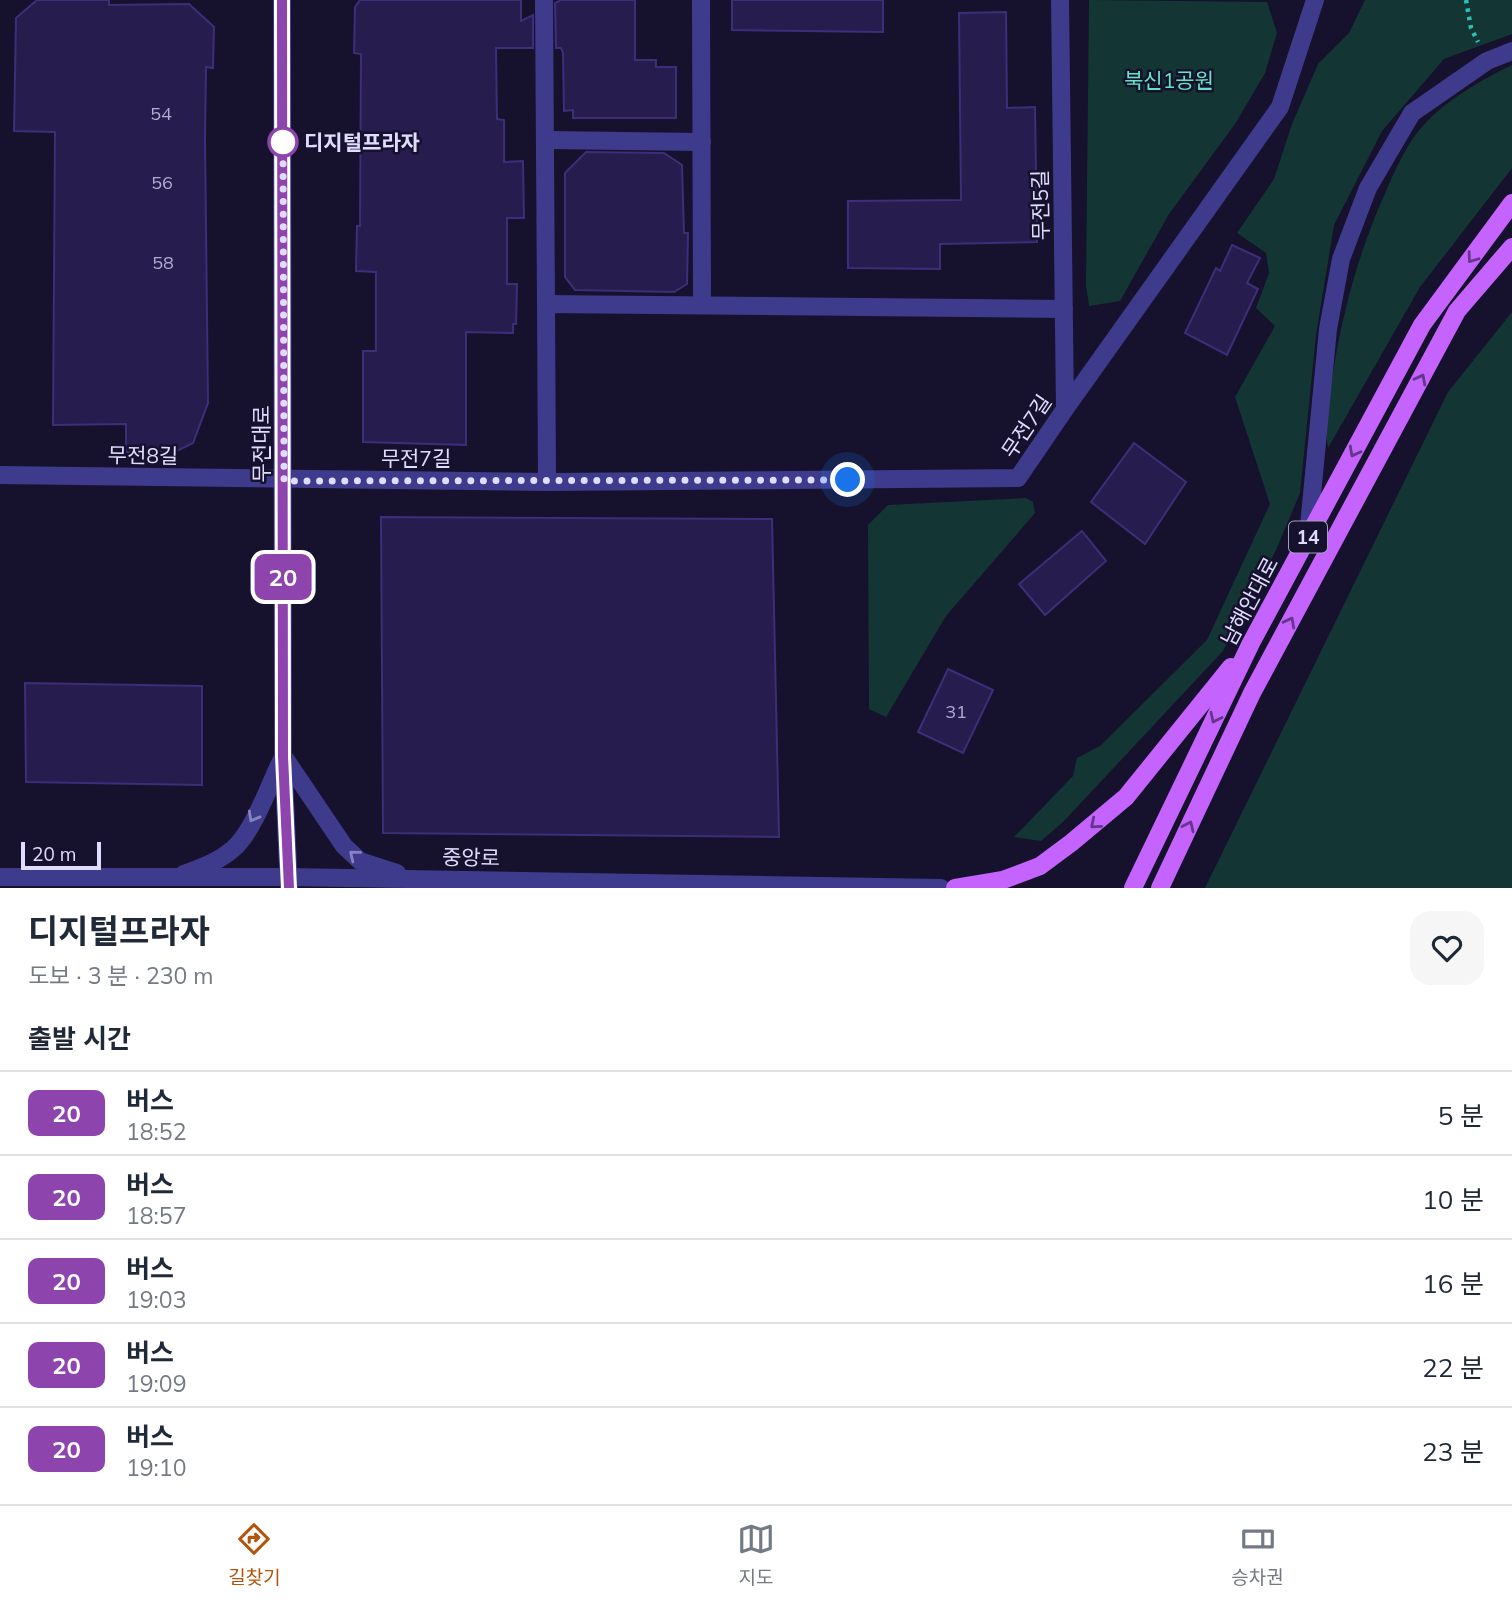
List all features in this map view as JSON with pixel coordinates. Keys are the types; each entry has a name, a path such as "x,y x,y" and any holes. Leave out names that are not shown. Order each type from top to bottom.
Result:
{"main road":[{"name":"남해안대로","path":"1133,888 1251,643 1422,325 1512,203"},
{"name":"14","path":"1160,888 1252,694 1457,311 1512,247"},
{"path":"955,888 1003,880 1040,866 1071,843 1126,797 1251,643"}],"street":[{"name":"무전대로","path":"282,0 283,756 289,883"},
{"path":"544,0 547,482"},
{"path":"701,0 702,305"},
{"name":"무전5길","path":"1060,0 1065,409"},
{"name":"무전7길","path":"284,481 1018,478 1280,107 1315,0"},
{"path":"1307,539 1328,330 1341,259 1368,188 1412,113 1487,61 1512,51"},
{"path":"546,140 702,142"},
{"path":"545,304 1064,309"},
{"name":"무전8길","path":"0,475 284,481"},
{"path":"173,878 214,863 235,848 253,819 283,756"},
{"path":"283,756 344,846 360,861 417,879"},
{"name":"중앙로","path":"0,877 173,878 289,883 417,879 941,888"}],"path":[{"path":"1466,0 1471,28 1487,61"}],"green space":[{"name":"북신1공원","path":"1089,0 1267,2 1277,33 1265,73 1235,124 1169,214 1120,301 1089,306 1086,285"},
{"path":"1365,0 1512,0 1512,34 1444,59 1382,131 1334,225 1316,335 1300,493 1276,550 1223,651 1063,822 1041,841 1014,837 1073,776 1077,758 1100,746 1207,640 1270,504 1235,397 1275,326 1256,308 1269,273 1266,253 1237,233 1274,179 1292,124 1318,64 1349,33"},
{"path":"1512,65 1512,168 1420,287 1328,448 1328,405 1346,306 1368,235 1397,167 1417,133 1436,112 1473,86"},
{"path":"1512,312 1512,888 1205,888 1448,392"},
{"path":"1026,498 1033,502 1035,513 946,616 886,717 869,709 868,525 888,505"}],"building":[{"path":"37,0 109,0 109,5 189,4 214,27 213,68 206,67 208,403 193,443 175,452 126,452 126,424 53,425 55,132 14,131 16,18"},
{"path":"360,0 521,0 521,21 533,15 533,48 496,48 497,119 504,120 504,162 523,161 524,218 507,218 507,284 517,284 516,324 513,324 513,333 466,332 466,445 363,442 363,351 376,351 376,272 356,271 357,226 360,226 361,54 354,53 355,7"},
{"path":"561,0 635,0 635,60 656,60 656,67 676,67 676,118 573,118 573,110 564,111 563,53 561,48 556,48 555,3"},
{"path":"732,0 883,0 883,32 732,30"},
{"path":"1006,12 1007,108 1035,107 1037,242 940,244 940,269 848,268 848,201 961,200 959,13"},
{"path":"586,152 664,153 682,165 684,233 688,233 687,284 674,292 575,290 565,277 565,173"},
{"path":"1232,245 1260,258 1247,283 1258,289 1227,355 1185,333 1216,268 1220,271"},
{"path":"1134,443 1186,482 1145,544 1091,502"},
{"path":"381,517 772,519 779,837 383,833"},
{"path":"1082,531 1106,561 1045,615 1019,584"},
{"path":"948,669 993,690 963,753 918,732"},
{"path":"25,683 202,686 202,785 26,782"}],"bus line":[{"name":"20","path":"282,0 283,756 289,888"}],"place":[{"name":"디지털프라자","path":"283,142"}],"route":[{"path":"283,142 283,134 284,481 848,480"}]}
